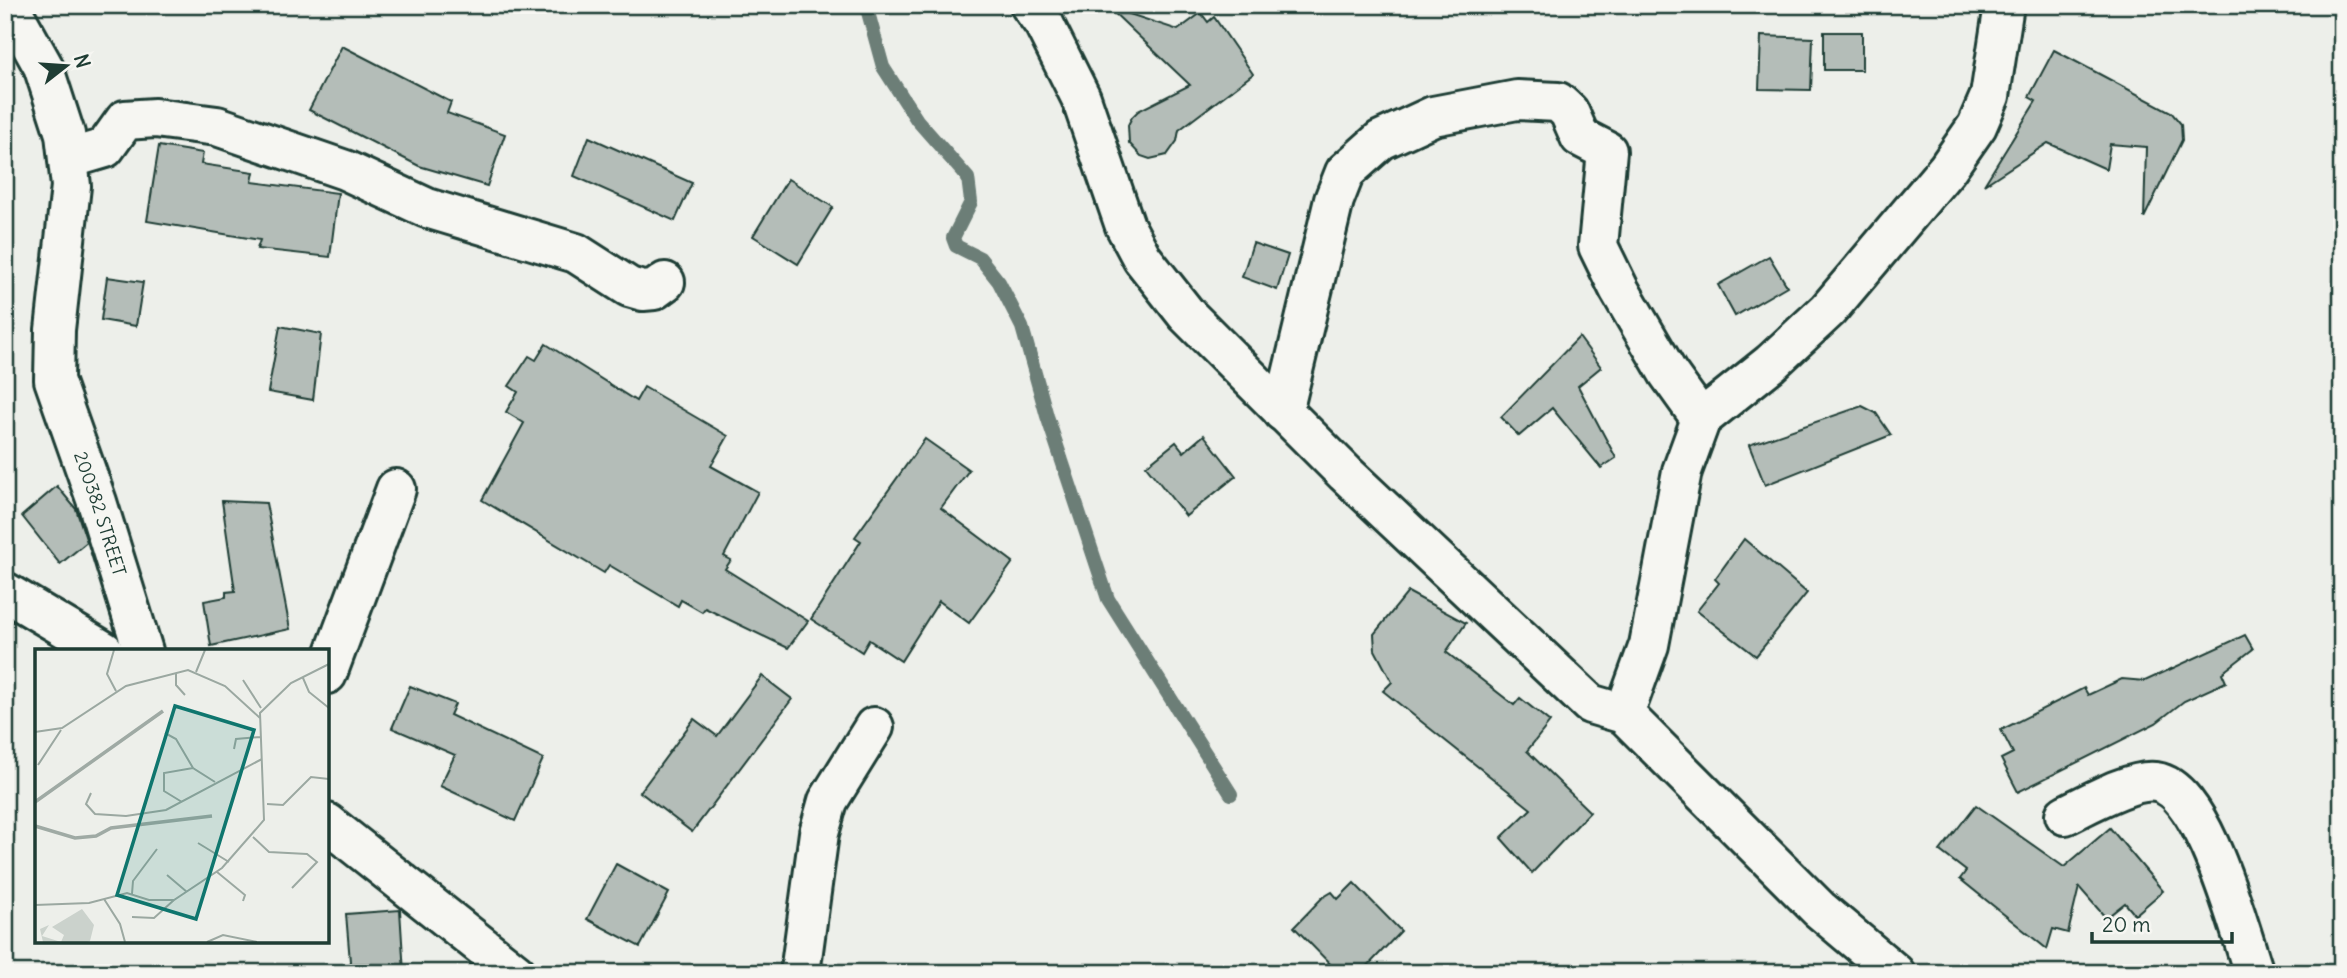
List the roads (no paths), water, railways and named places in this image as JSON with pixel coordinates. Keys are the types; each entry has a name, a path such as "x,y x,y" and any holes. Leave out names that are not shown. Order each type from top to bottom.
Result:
{"street":[{"path":"9,5 43,66 65,134 68,159 105,148 125,120 155,118 217,126 345,170 426,208 576,253 629,287 643,291 654,290 665,282"},
{"path":"1030,5 1044,24 1081,98 1125,226 1142,258 1187,315 1283,412 1590,704 1623,714 1819,909 1895,973"},
{"path":"1623,714 1649,645 1679,482 1690,444 1701,419 1771,363 1828,310 1947,169 1977,126 1990,96 2004,5"},
{"path":"1283,412 1334,200 1345,172 1381,140 1433,116 1517,100 1549,99 1558,102 1569,112 1580,137 1606,152 1603,176 1604,209 1598,246 1612,277 1662,363 1701,419"},
{"name":"200382 STREET","path":"68,159 72,186 55,330 54,380 97,502 142,649"},
{"path":"329,669 396,489"},
{"path":"5,592 101,649"},
{"path":"800,973 819,833 828,801 874,727"},
{"path":"2065,815 2132,785 2155,781 2172,788 2186,800 2204,831 2254,973"},
{"path":"329,825 516,973"}],"waterway":[{"path":"866,5 883,67 917,120 968,178 971,202 953,238 956,246 980,258 999,282 1022,327 1047,416 1108,599 1231,794"}]}
